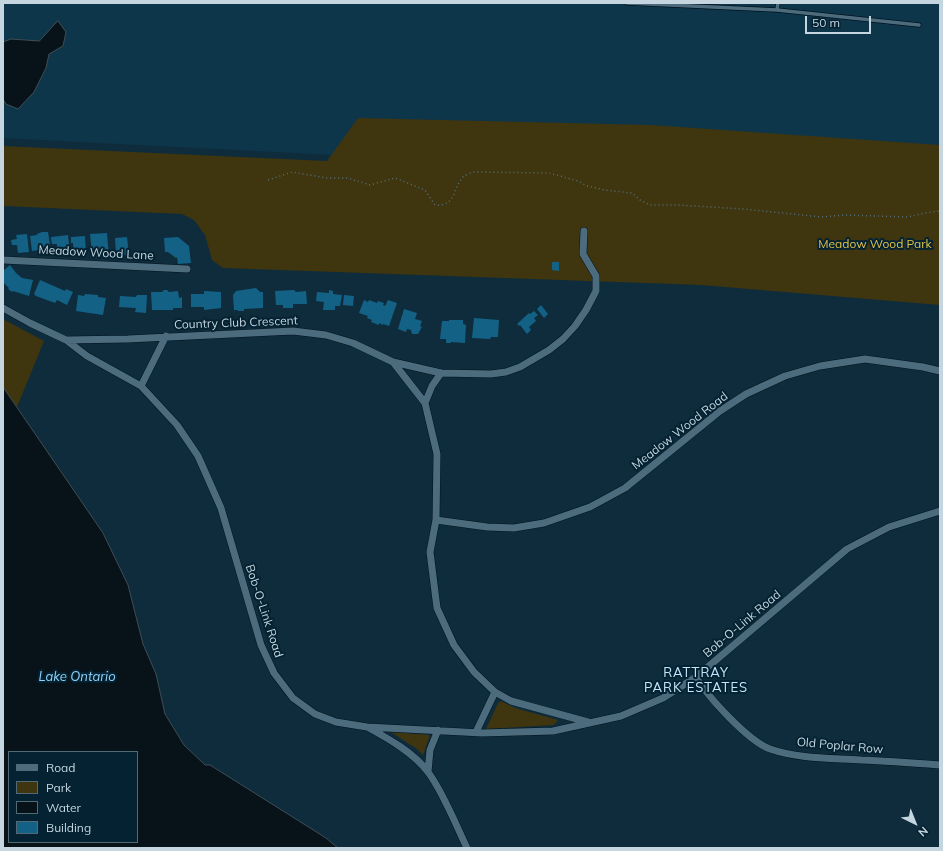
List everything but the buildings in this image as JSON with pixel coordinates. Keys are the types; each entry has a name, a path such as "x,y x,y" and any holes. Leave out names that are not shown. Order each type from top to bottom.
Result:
{"street":[{"path":"393,362 441,373 491,374 506,372 520,367 549,350 563,339 586,310 596,291 596,276 582,254 584,231"},
{"name":"Meadow Wood Lane","path":"3,260 187,269"},
{"path":"3,308 66,340"},
{"name":"Country Club Crescent","path":"66,340 128,339 293,331 326,335 354,343 393,362 425,403 437,454 436,520 430,552 437,608 454,645 474,672 494,692 511,701 590,723"},
{"path":"141,386 166,336"},
{"name":"Bob-O-Link Road","path":"66,340 87,356 141,386 177,425 198,456 221,508 261,645 274,673 293,698 315,714 336,722 367,727 482,733 553,731 621,716 662,698 696,678 847,549 889,527 940,511"},
{"name":"Meadow Wood Road","path":"436,520 487,527 514,528 544,524 590,506 625,488 720,411 746,394 785,376 820,366 865,359 923,367 940,371"},
{"path":"425,403 432,386 441,373"},
{"name":"Old Poplar Row","path":"696,678 701,687 725,713 748,735 769,748 803,757 940,765"},
{"path":"476,732 494,692"},
{"path":"367,727 384,736 415,758 428,772 467,848"},
{"path":"428,772 430,750 438,730"}],"lane":[{"path":"627,3 777,10 919,25"},
{"path":"777,10 778,3"}],"path":[{"path":"268,180 292,172 327,178 348,178 370,185 395,178 425,190 435,205 443,205 450,201 464,176 473,172 549,173 578,181 587,186 632,193 640,200 650,205 743,209 822,217 844,215 908,217 940,211"}],"shaded area":[{"path":"3,3 940,3 940,183 820,180 3,138"}],"green space":[{"name":"Meadow Wood Park","path":"358,118 651,125 940,145 940,305 701,285 223,268 212,260 205,235 194,220 182,214 3,206 3,146 327,161"},
{"path":"3,319 44,341 17,407 3,388"},
{"path":"501,701 515,708 558,720 554,725 486,729 498,703"},
{"path":"391,732 430,735 423,755 417,749"}],"water":[{"path":"58,21 66,32 63,46 49,54 46,68 34,92 18,109 6,104 3,99 3,42 11,39 39,41"},
{"name":"Lake Ontario","path":"3,387 103,533 128,585 143,644 156,674 165,714 184,745 205,765 210,765 326,838 338,848 3,848"}],"district":[{"name":"RATTRAY PARK ESTATES","path":"696,680"}]}
